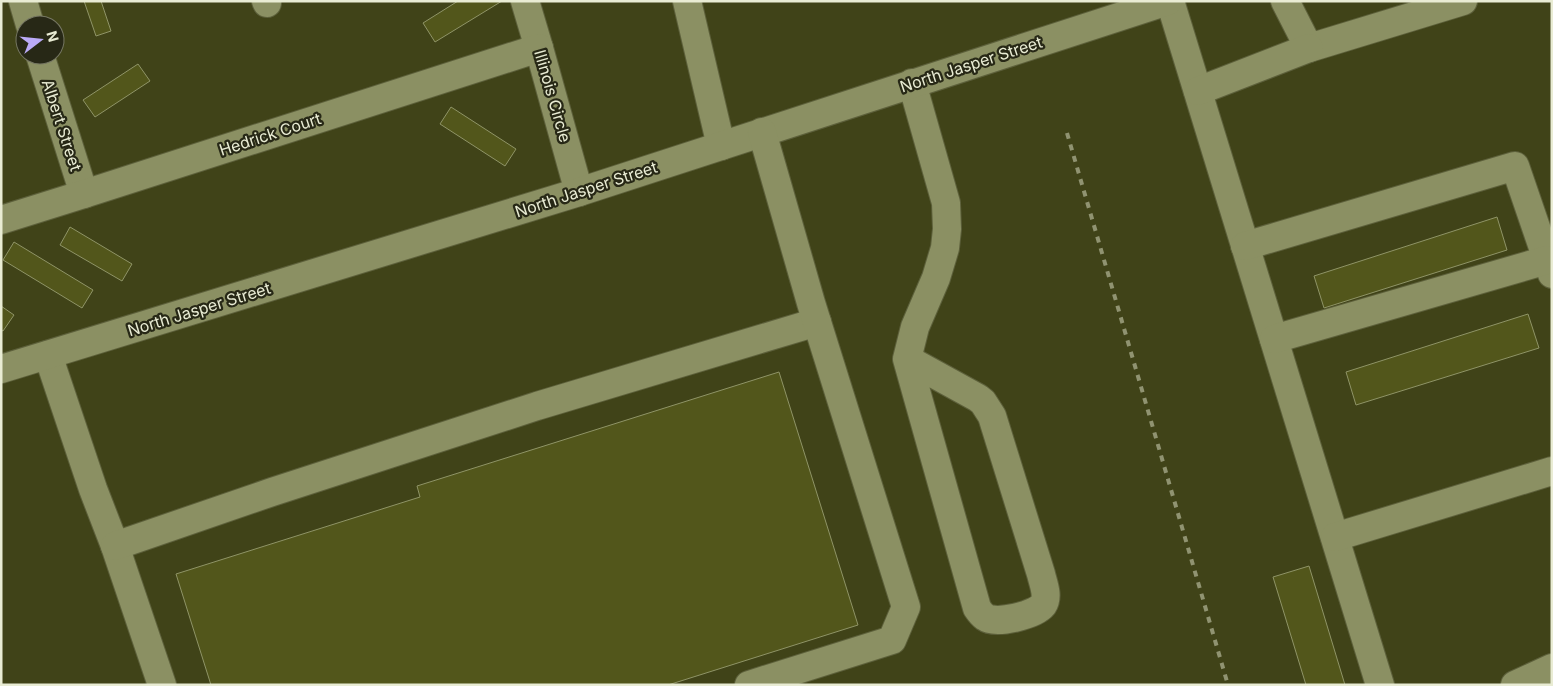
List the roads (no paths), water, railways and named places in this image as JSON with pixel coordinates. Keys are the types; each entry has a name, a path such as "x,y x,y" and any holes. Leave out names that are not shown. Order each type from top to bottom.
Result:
{"street":[{"path":"23,1 27,15"},
{"name":"Illinois Circle","path":"525,1 579,192"},
{"path":"687,1 721,146"},
{"path":"1169,1 1380,685"},
{"name":"North Jasper Street","path":"1,370 579,192 1169,1"},
{"path":"1285,1 1309,48"},
{"path":"1198,90 1309,48 1463,1"},
{"name":"Hedrick Court","path":"1,220 539,48"},
{"name":"Albert Street","path":"43,65 84,194"},
{"path":"907,359 978,398 992,416 1046,593 1043,605 1036,610 1009,620 993,620 984,617 977,608 907,359 915,327 936,278 945,248 947,229 946,203 912,83"},
{"path":"749,685 892,640 906,607 817,322 762,132"},
{"path":"1245,246 1515,166 1549,267 1274,339"},
{"path":"114,546 272,492 537,406 817,322"},
{"path":"48,355 93,490 162,685"},
{"path":"1335,537 1552,471"},
{"path":"1515,685 1552,668"}],"railway":[{"path":"1067,133 1228,685"}]}
